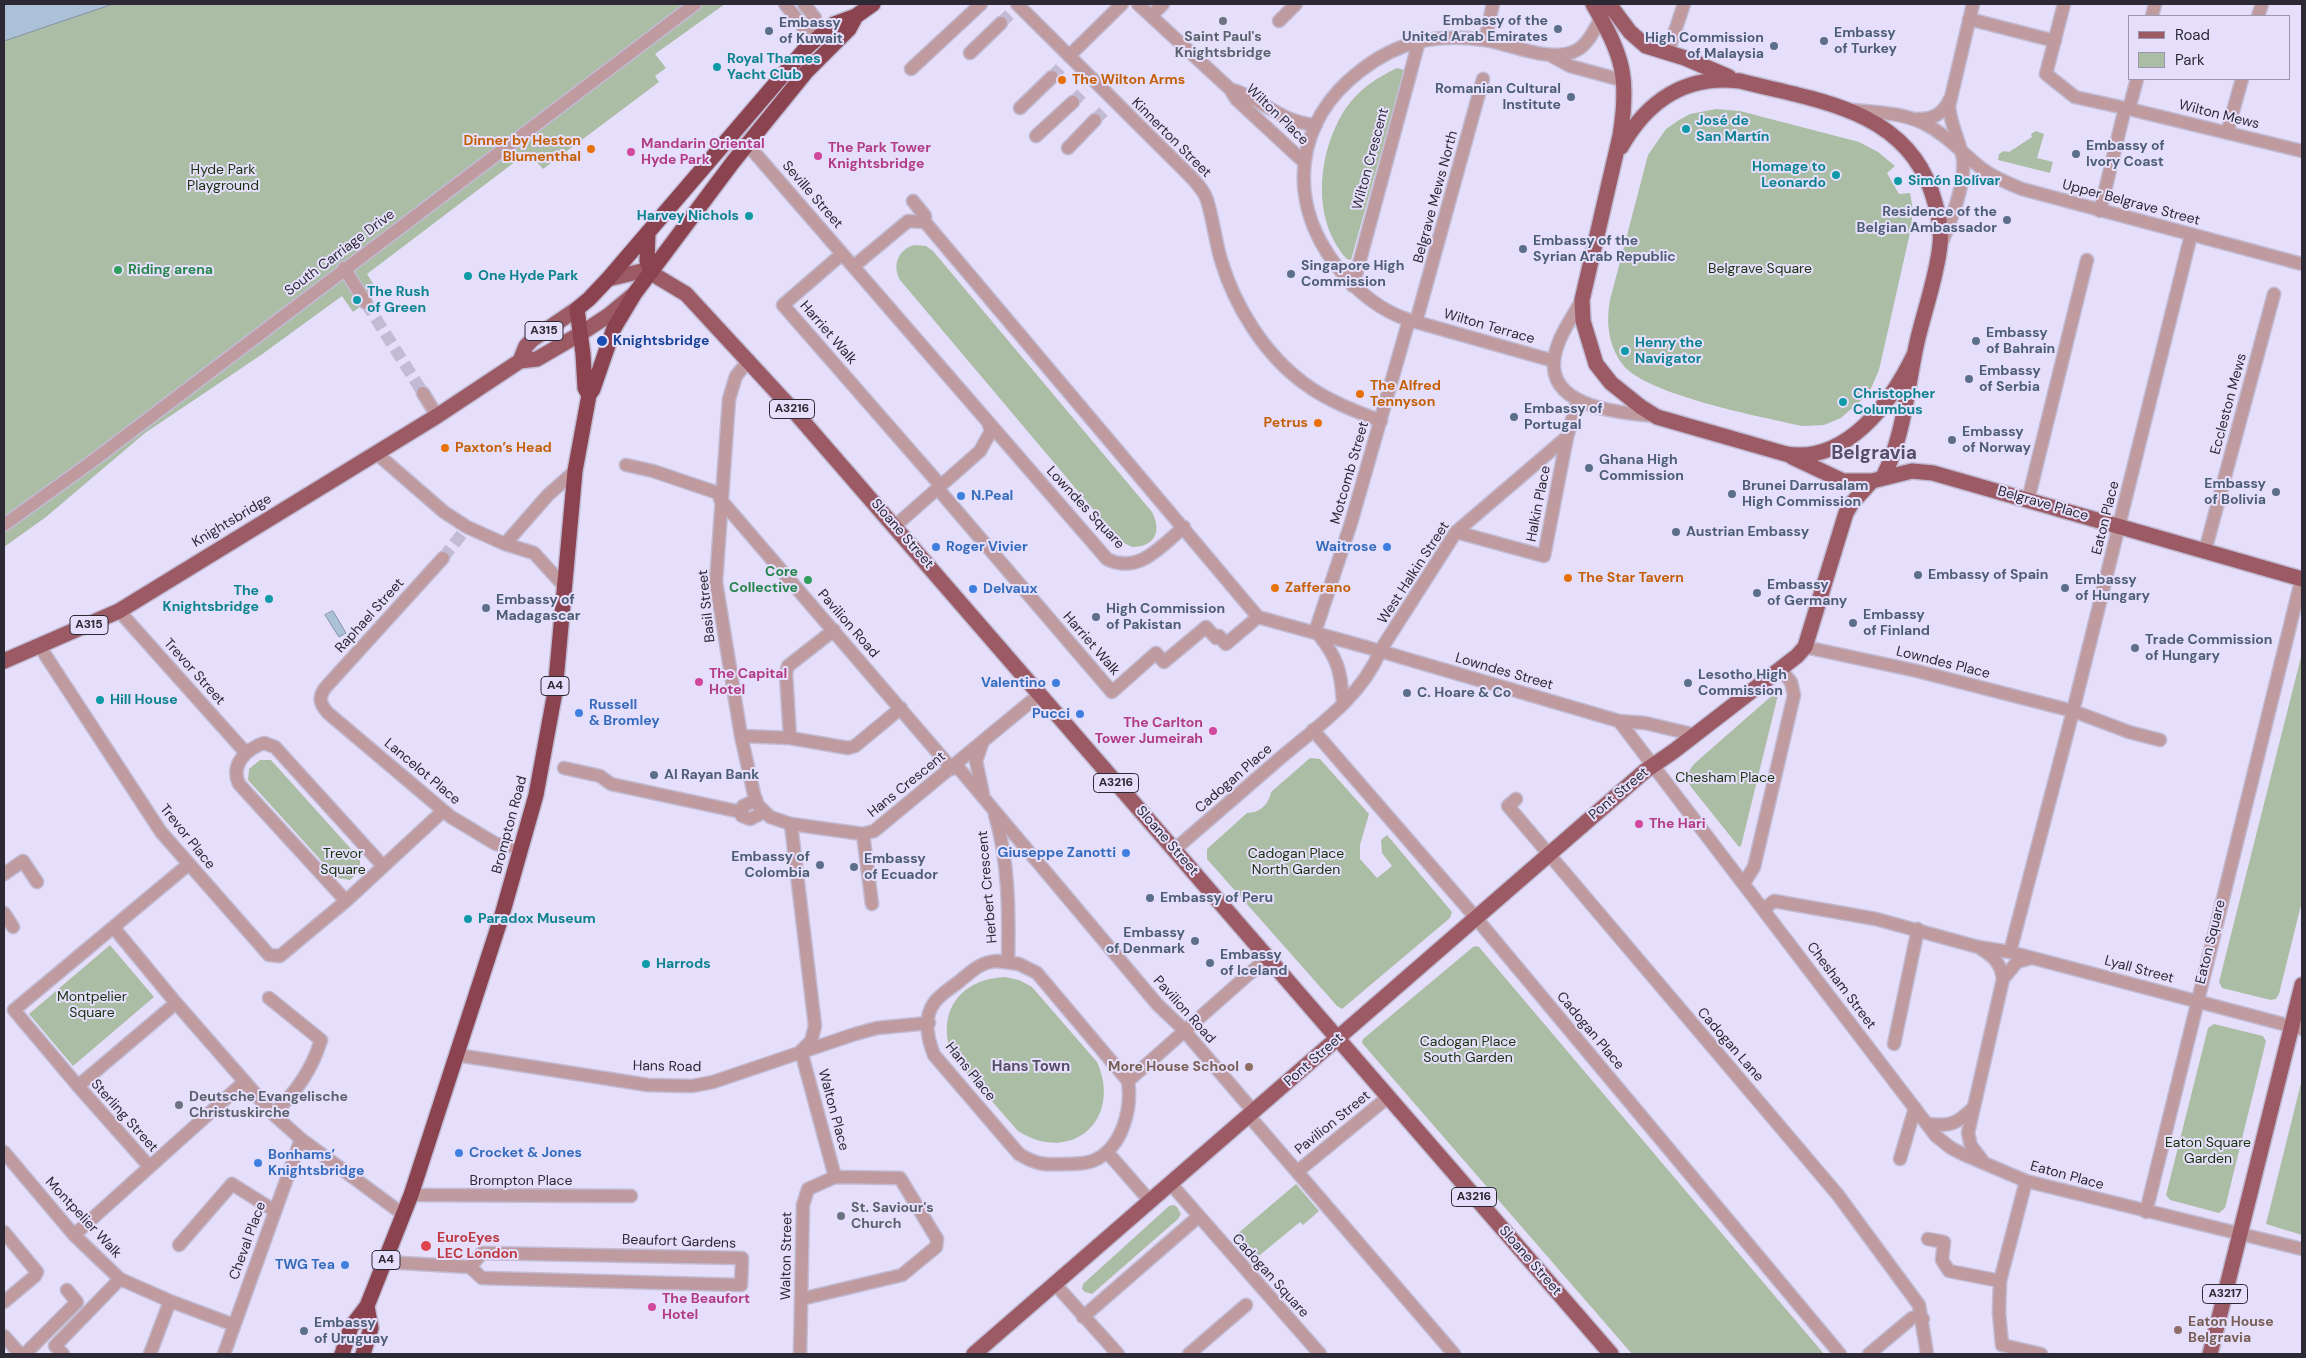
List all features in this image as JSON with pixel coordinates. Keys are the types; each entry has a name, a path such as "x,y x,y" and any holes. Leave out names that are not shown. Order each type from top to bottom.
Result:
{"highway":[{"name":"Knightsbridge","path":"577,309 590,299 712,160 816,32 841,19 856,16 873,4"},
{"name":"Knightsbridge","path":"589,395 593,389 614,328 635,293 694,212 747,144 806,72 849,29 856,16"},
{"path":"648,233 647,261 652,272"},
{"name":"A4","path":"577,309 580,334"},
{"name":"Brompton Road","path":"342,1354 351,1328 366,1306 411,1195 522,848 536,795 550,723 575,472 589,395 585,388 584,354 580,334"},
{"path":"363,1354 371,1328 366,1306"}],"main road":[{"path":"1593,4 1619,53 1625,81 1624,114 1614,165 1582,300 1586,338 1600,369 1611,383 1657,417 1796,456 1817,453 1844,442 1855,434 1890,396 1914,355"},
{"path":"1609,4 1646,46 1668,52 1740,82 1850,109 1862,115 1897,138 1917,160 1930,187 1939,216 1940,247 1914,355 1895,451 1878,479 1852,503 1846,513 1805,647 1781,670 1654,765"},
{"path":"1614,165 1630,133 1652,108 1673,92 1694,83 1708,80 1740,82"},
{"path":"608,279 640,270 652,272"},
{"name":"Sloane Street","path":"652,272 686,294 749,360 895,526 1387,1098 1611,1354"},
{"name":"Knightsbridge","path":"4,661 40,647 119,611 437,416 520,361 537,359 580,334 609,315 635,293"},
{"name":"Knightsbridge","path":"520,361 526,346 533,339 577,309"},
{"name":"Belgrave Place","path":"1786,454 1843,481 1878,479 1912,472 1933,473 2302,578"},
{"path":"1843,481 1846,513"},
{"name":"Pont Street","path":"974,1354 1548,854 1654,765"},
{"name":"A3217","path":"2210,1354 2297,1028 2302,985"}],"street":[{"name":"South Carriage Drive","path":"4,526 94,460 344,268 695,4"},
{"path":"785,4 803,27 816,32 814,18 804,4"},
{"path":"912,68 981,4"},
{"path":"1068,60 1122,4"},
{"name":"Wilton Place","path":"1138,4 1230,89 1236,99 1304,162"},
{"path":"1151,16 1163,4"},
{"path":"1279,21 1296,4"},
{"path":"1485,40 1493,4"},
{"path":"1668,52 1684,4"},
{"path":"1850,109 1912,119 1936,117 1945,109 1950,99 1973,4"},
{"path":"1969,20 2055,41 2064,4"},
{"name":"Kinnerton Street","path":"1016,7 1110,105 1184,170 1202,191 1207,200 1213,232 1227,280 1250,322 1277,359 1307,386 1327,398 1381,421"},
{"path":"1412,321 1392,314 1372,303 1353,286 1324,250 1314,231 1307,209 1304,162 1307,146 1316,125 1335,93 1360,71 1386,54 1419,41 1440,37 1485,40 1550,55 1563,55 1577,50 1588,40 1601,18"},
{"path":"970,53 1001,22"},
{"name":"Wilton Crescent","path":"1353,286 1419,41"},
{"name":"Wilton Mews","path":"2055,41 2046,74 2075,97 2302,151"},
{"path":"1550,55 1570,66 1625,81"},
{"path":"1020,108 1052,77"},
{"name":"Belgrave Mews North","path":"1412,321 1483,79"},
{"path":"2100,211 2136,80"},
{"path":"2227,133 2242,80"},
{"name":"Wilton Place","path":"1230,89 1244,92 1275,113 1298,124 1316,125"},
{"path":"1940,247 1954,209 1963,170 1961,150 1950,116 1950,99"},
{"path":"1036,136 1073,102"},
{"path":"1912,119 1942,134 1961,150"},
{"path":"1068,148 1095,120"},
{"name":"Seville Street","path":"747,144 854,266"},
{"name":"Upper Belgrave Street","path":"1961,150 1982,168 2006,182 2100,211 2302,264"},
{"path":"914,203 924,216 925,222 1258,617"},
{"path":"854,266 908,221 925,222"},
{"name":"Eaton Place","path":"2010,952 2073,711 2191,235"},
{"name":"Harriet Walk","path":"841,252 783,304 1112,692 1156,653 1164,662 1206,627 1216,638 1219,636 1226,644 1258,617"},
{"path":"2028,500 2087,260"},
{"name":"Lowndes Square","path":"854,266 1107,558 1114,562 1132,564 1141,561 1184,528"},
{"path":"344,268 366,304"},
{"name":"Eccleston Mews","path":"2205,551 2274,294"},
{"path":"1582,300 1562,336 1554,361 1554,368 1559,381 1578,400 1611,411 1657,417"},
{"name":"Wilton Terrace","path":"1412,321 1554,361"},
{"name":"Motcomb Street","path":"1316,633 1412,321"},
{"name":"Basil Street","path":"749,360 736,376 730,388 716,582 741,736 756,800 767,815"},
{"path":"423,393 437,416"},
{"name":"Halkin Place","path":"1456,532 1544,556 1567,437 1578,400"},
{"path":"895,526 980,451 991,431 988,422"},
{"name":"West Halkin Street","path":"1380,651 1456,532 1567,437"},
{"path":"980,451 996,446 1009,446"},
{"path":"376,453 444,512 466,528 505,544 534,553 564,586"},
{"path":"626,465 653,471 721,497"},
{"path":"505,544 548,495 575,472"},
{"name":"Pavilion Road","path":"721,497 901,708 954,767"},
{"name":"Raphael Street","path":"320,696 325,688 443,558"},
{"name":"Eaton Square","path":"2146,1212 2196,1001 2302,578"},
{"name":"Trevor Street","path":"119,611 246,753"},
{"name":"Lowndes Street","path":"1258,617 1619,722"},
{"path":"790,738 786,673 788,666 834,630"},
{"path":"1316,633 1329,646 1340,668 1340,705"},
{"name":"Trevor Place","path":"40,647 161,832 269,955 276,958 280,956 346,901"},
{"name":"Lowndes Place","path":"1805,647 1917,671 2073,711 2129,732 2160,740"},
{"path":"1340,705 1373,670 1380,651"},
{"path":"1619,722 1744,883 1754,866 1794,695 1794,688 1781,670"},
{"name":"Hans Crescent","path":"564,768 600,776 611,784 741,812 745,818 750,819 767,815 791,824 863,834 874,831 954,767 1040,694"},
{"name":"Lancelot Place","path":"320,696 322,705 328,713 443,811 496,844 522,848"},
{"name":"Cadogan Place","path":"1174,850 1340,705"},
{"path":"741,736 790,738 848,748 855,746 901,708"},
{"path":"1619,722 1644,723 1696,735"},
{"name":"Cadogan Place","path":"1313,730 1476,918 1840,1354"},
{"name":"Herbert Crescent","path":"983,742 976,761 1002,847 1008,918 1008,962"},
{"path":"383,866 275,747 264,743 246,753 236,767 236,778 239,784 346,901 443,811"},
{"name":"Herbert Crescent","path":"954,767 1015,836"},
{"name":"Cadogan Lane","path":"1516,799 1508,806 1838,1196 1913,1295 1919,1305 1923,1319 1927,1354"},
{"path":"741,812 743,806 756,800"},
{"path":"791,824 816,1026 812,1041 801,1051"},
{"path":"863,834 872,904"},
{"name":"Pavilion Road","path":"1015,836 1157,1004 1185,1031 1298,1171 1454,1354"},
{"path":"4,874 23,861 37,882"},
{"path":"4,1019 190,864"},
{"name":"Chesham Street","path":"1744,883 1928,1124"},
{"name":"Lyall Street","path":"1764,909 1774,901 1876,919 1978,947 2010,952 2297,1028"},
{"path":"4,913 13,927"},
{"path":"114,928 272,1114 301,1139 404,1215"},
{"path":"1894,1044 1918,929"},
{"name":"Lyall Street","path":"1978,947 1997,961 2002,969 2003,979"},
{"path":"1150,1201 1107,1152 1118,1138 1128,1114 1130,1094 1128,1081 1267,958"},
{"path":"1983,1162 1971,1146 1968,1133 2003,979 2017,962 2032,958"},
{"name":"Hans Place","path":"1107,1152 1096,1160 1082,1163 1056,1164 1034,1163 1019,1154 934,1055 928,1039 928,1023 934,1003 978,966 986,962 1008,962 1027,967 1037,973 1128,1081"},
{"path":"269,998 321,1040 315,1060 300,1085 272,1114"},
{"path":"14,1010 78,1086 176,1003"},
{"name":"Hans Road","path":"457,1055 648,1085 692,1086 713,1082 801,1051 877,1028 928,1023"},
{"name":"Walton Place","path":"801,1051 835,1177"},
{"path":"74,1234 244,1082"},
{"name":"Sterling Street","path":"78,1086 149,1166"},
{"name":"Pavilion Street","path":"1298,1171 1387,1098"},
{"path":"1928,1124 1944,1126 1954,1123 1974,1107"},
{"path":"1900,1159 1915,1108"},
{"name":"Eaton Place","path":"1928,1124 1936,1136 1951,1148 2026,1181 2146,1212"},
{"name":"Cheval Place","path":"224,1354 301,1139"},
{"name":"Montpelier Walk","path":"4,1152 74,1234 120,1279 170,1301 234,1325"},
{"path":"801,1299 902,1275 936,1247 938,1239 900,1178 835,1177"},
{"name":"Walton Street","path":"800,1354 803,1205 808,1189 835,1177"},
{"path":"2026,1181 2000,1282 1999,1313 2002,1345 2041,1354"},
{"path":"179,1245 232,1184 275,1211"},
{"name":"Cadogan Square","path":"1170,1184 1320,1354"},
{"name":"Brompton Place","path":"411,1195 631,1196"},
{"path":"2146,1212 2302,1249"},
{"path":"1083,1317 1198,1217"},
{"path":"4,1232 37,1272 35,1276 4,1302"},
{"path":"1928,1239 1944,1242 1942,1260 1949,1270 2000,1282"},
{"name":"Beaufort Gardens","path":"385,1262 470,1267 482,1278 741,1285 742,1258 482,1253 470,1267"},
{"path":"63,1354 56,1346 120,1279"},
{"path":"1054,1283 1118,1354"},
{"path":"25,1354 77,1302 67,1290"},
{"path":"150,1354 170,1301"},
{"path":"1189,1354 1246,1305"},
{"path":"1869,1354 1912,1318 1918,1316 1923,1319"},
{"path":"4,1336 20,1354"}],"green space":[{"name":"Hyde Park Playground","path":"4,4 725,4 655,54 666,68 655,76 659,82 543,169 528,152 367,274 379,293 353,312 342,296 261,355 145,433 46,517 4,547"},
{"path":"1397,68 1404,70 1351,260 1347,259 1335,243 1327,224 1323,205 1322,184 1329,144 1336,125 1351,101 1369,84"},
{"name":"Belgrave Square","path":"1716,109 1740,111 1859,142 1878,152 1895,166 1887,173 1899,194 1910,193 1913,210 1910,233 1879,370 1869,393 1841,418 1824,425 1802,426 1761,417 1706,403 1655,386 1636,376 1623,365 1611,342 1608,325 1610,300 1648,155 1666,129 1679,120 1690,114"},
{"path":"2036,131 2044,134 2037,158 2053,162 2050,173 1998,160 1999,154 2004,151 2009,152 2032,137 2031,134"},
{"path":"914,245 926,246 933,251 1152,512 1156,531 1151,541 1132,547 1120,541 900,280 897,264 900,254 908,247"},
{"path":"2302,653 2302,901 2279,994 2276,999 2271,1000 2222,988 2219,982"},
{"name":"Chesham Place","path":"1776,692 1778,695 1741,846 1739,847 1691,787 1688,774 1695,763"},
{"name":"Cadogan Place North Garden","path":"1310,758 1320,759 1369,814 1360,845 1360,859 1377,878 1392,866 1382,853 1381,840 1387,835 1452,912 1450,918 1342,1009 1337,1006 1207,859 1207,849 1247,813 1260,810 1268,800 1271,792"},
{"name":"Trevor Square","path":"260,760 271,760 360,859 360,871 350,880 337,878 248,780 249,769"},
{"name":"Montpelier Square","path":"110,945 154,997 73,1066 29,1014"},
{"name":"Cadogan Place South Garden","path":"1477,946 1824,1354 1632,1354 1362,1043 1363,1039 1473,947"},
{"path":"1005,977 1019,980 1032,987 1097,1062 1103,1083 1103,1102 1097,1118 1087,1131 1073,1139 1056,1143 1038,1140 1018,1131 952,1056 947,1026 955,1001 975,984 989,979"},
{"name":"Eaton Square Garden","path":"2214,1024 2263,1036 2266,1041 2225,1208 2219,1213 2170,1200 2166,1195 2208,1028"},
{"name":"Eaton Square Garden","path":"2302,1079 2302,1235 2266,1224"},
{"path":"1296,1184 1319,1211 1303,1225 1300,1222 1255,1259 1236,1235"},
{"path":"1174,1205 1181,1214 1178,1219 1092,1294 1082,1289 1083,1284 1169,1206"}],"water":[{"path":"4,4 113,4 4,41"},
{"path":"333,611 346,633 339,637 325,615"}],"tunnel":[{"path":"1001,23 1011,13"},
{"path":"1052,77 1064,64"},
{"path":"1073,102 1086,89"},
{"path":"1095,120 1106,109"},
{"path":"366,303 423,393"},
{"path":"443,558 465,530"}],"place":[{"name":"Saint Paul's Knightsbridge","path":"1223,21"},
{"name":"Embassy of the United Arab Emirates","path":"1558,29"},
{"name":"Embassy of Kuwait","path":"769,31"},
{"name":"Embassy of Turkey","path":"1824,41"},
{"name":"High Commission of Malaysia","path":"1774,46"},
{"name":"Royal Thames Yacht Club","path":"717,67"},
{"name":"The Wilton Arms","path":"1062,80"},
{"name":"Romanian Cultural Institute","path":"1571,97"},
{"name":"José de San Martín","path":"1686,129"},
{"name":"Dinner by Heston Blumenthal","path":"591,149"},
{"name":"Mandarin Oriental Hyde Park","path":"631,152"},
{"name":"Embassy of Ivory Coast","path":"2076,154"},
{"name":"The Park Tower Knightsbridge","path":"818,156"},
{"name":"Homage to Leonardo","path":"1836,175"},
{"name":"Simón Bolívar","path":"1898,181"},
{"name":"Harvey Nichols","path":"749,216"},
{"name":"Residence of the Belgian Ambassador","path":"2007,220"},
{"name":"Embassy of the Syrian Arab Republic","path":"1523,249"},
{"name":"Riding arena","path":"118,270"},
{"name":"Singapore High Commission","path":"1291,274"},
{"name":"One Hyde Park","path":"468,276"},
{"name":"The Rush of Green","path":"357,300"},
{"name":"Knightsbridge","path":"602,341"},
{"name":"Embassy of Bahrain","path":"1976,341"},
{"name":"Henry the Navigator","path":"1625,351"},
{"name":"Embassy of Serbia","path":"1969,379"},
{"name":"The Alfred Tennyson","path":"1360,394"},
{"name":"Christopher Columbus","path":"1843,402"},
{"name":"Embassy of Portugal","path":"1514,417"},
{"name":"Petrus","path":"1318,423"},
{"name":"Embassy of Norway","path":"1952,440"},
{"name":"Paxton’s Head","path":"445,448"},
{"name":"Ghana High Commission","path":"1589,468"},
{"name":"Embassy of Bolivia","path":"2276,492"},
{"name":"Brunei Darrusalam High Commission","path":"1732,494"},
{"name":"N.Peal","path":"961,496"},
{"name":"Austrian Embassy","path":"1676,532"},
{"name":"Roger Vivier","path":"936,547"},
{"name":"Waitrose","path":"1387,547"},
{"name":"Embassy of Spain","path":"1918,575"},
{"name":"The Star Tavern","path":"1568,578"},
{"name":"Core Collective","path":"808,580"},
{"name":"Zafferano","path":"1275,588"},
{"name":"Embassy of Hungary","path":"2065,588"},
{"name":"Delvaux","path":"973,589"},
{"name":"Embassy of Germany","path":"1757,593"},
{"name":"The Knightsbridge","path":"269,599"},
{"name":"Embassy of Madagascar","path":"486,608"},
{"name":"High Commission of Pakistan","path":"1096,617"},
{"name":"Embassy of Finland","path":"1853,623"},
{"name":"Trade Commission of Hungary","path":"2135,648"},
{"name":"The Capital Hotel","path":"699,682"},
{"name":"Valentino","path":"1056,683"},
{"name":"Lesotho High Commission","path":"1688,683"},
{"name":"C. Hoare & Co","path":"1407,693"},
{"name":"Hill House","path":"100,700"},
{"name":"Russell & Bromley","path":"579,713"},
{"name":"Pucci","path":"1080,714"},
{"name":"The Carlton Tower Jumeirah","path":"1213,731"},
{"name":"Al Rayan Bank","path":"654,775"},
{"name":"The Hari","path":"1639,824"},
{"name":"Giuseppe Zanotti","path":"1126,853"},
{"name":"Embassy of Colombia","path":"820,865"},
{"name":"Embassy of Ecuador","path":"854,867"},
{"name":"Embassy of Peru","path":"1150,898"},
{"name":"Paradox Museum","path":"468,919"},
{"name":"Embassy of Denmark","path":"1195,941"},
{"name":"Embassy of Iceland","path":"1210,963"},
{"name":"Harrods","path":"646,964"},
{"name":"More House School","path":"1249,1067"},
{"name":"Deutsche Evangelische Christuskirche","path":"179,1105"},
{"name":"Crocket & Jones","path":"459,1153"},
{"name":"Bonhams’ Knightsbridge","path":"258,1163"},
{"name":"St. Saviour's Church","path":"841,1216"},
{"name":"EuroEyes LEC London","path":"426,1246"},
{"name":"TWG Tea","path":"345,1265"},
{"name":"The Beaufort Hotel","path":"652,1307"},
{"name":"Eaton House Belgravia","path":"2178,1330"},
{"name":"Embassy of Uruguay","path":"304,1331"}],"district":[{"name":"Belgravia","path":"1874,454"},
{"name":"Hans Town","path":"1031,1067"}]}
